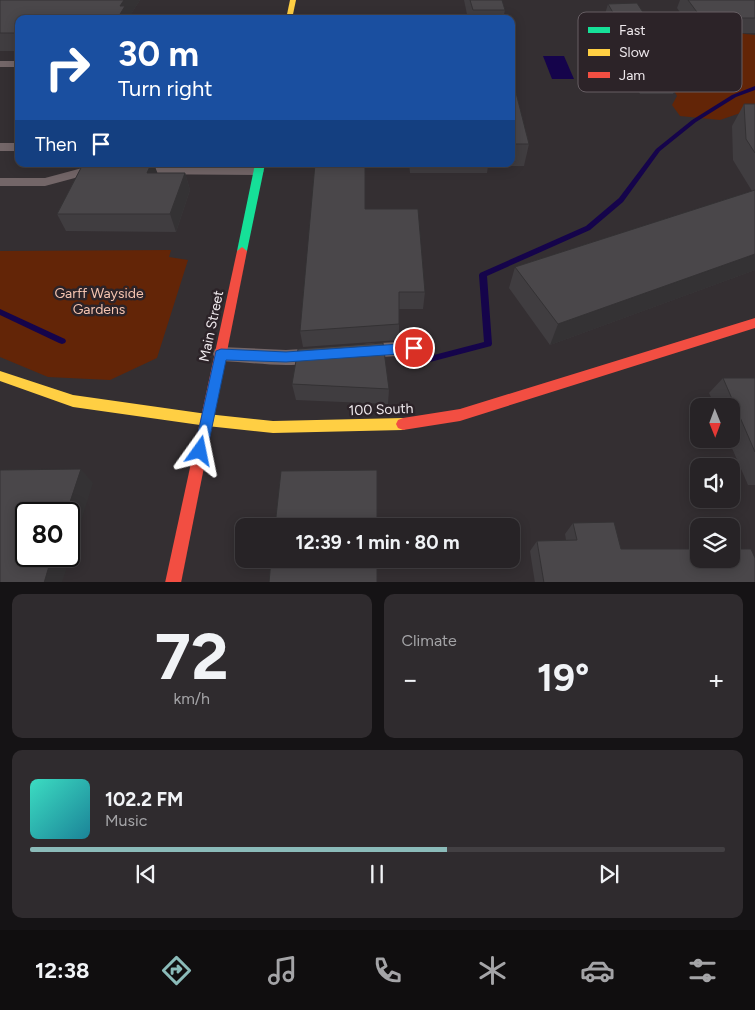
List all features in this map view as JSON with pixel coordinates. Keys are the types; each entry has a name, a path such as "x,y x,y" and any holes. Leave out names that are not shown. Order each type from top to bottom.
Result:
{"main road":[{"path":"291,15 293,0"},
{"name":"Main Street","path":"173,582 259,168"},
{"name":"100 South","path":"0,376 74,401 207,420 273,427 413,424 460,415 755,323"}],"lane":[{"path":"0,64 15,64"},
{"path":"0,147 15,147"},
{"path":"124,171 259,168"},
{"path":"0,182 45,182 86,171 105,171"},
{"path":"221,354 286,357 414,348"}],"green space":[{"path":"742,34 755,35 755,108 720,120 680,116 672,105 677,96 675,92 742,92"},
{"name":"Garff Wayside Gardens","path":"171,250 169,257 188,260 157,358 110,380 48,377 0,357 0,251"}],"shaded area":[{"path":"543,56 564,56 574,79 552,79"}],"building":[{"path":"0,0 124,0 120,6 125,6 119,15 15,15 15,33 0,33"},
{"path":"470,0 502,0 505,10 473,10"},
{"path":"688,0 755,0 755,18 742,18 742,12 697,12"},
{"path":"637,3 643,12 613,12 608,4"},
{"path":"515,89 529,144 515,144"},
{"path":"744,104 755,104 755,153 746,139"},
{"path":"81,167 150,167 147,173 185,173 170,214 57,214"},
{"path":"315,167 365,167 365,209 418,209 425,292 399,292 399,324 300,331"},
{"path":"755,190 755,254 558,324 515,267"},
{"path":"383,343 389,389 292,384 298,349"},
{"path":"723,378 755,378 755,452 740,417 740,398 732,398"},
{"path":"81,469 70,502 15,502 15,567 49,567 44,582 0,582 0,470"},
{"path":"377,470 377,518 276,518 281,471"},
{"path":"614,522 621,549 690,549 690,568 740,568 740,549 751,549 755,558 755,582 544,582 537,541 577,540 573,523"},
{"path":"270,568 377,568 377,582 269,582"}],"waterway":[{"path":"430,359 488,344 483,275 588,228 621,200 658,150 694,121 734,96 755,88"},
{"path":"0,312 62,341"}],"traffic: fast":[{"path":"242,251 259,167"}],"traffic: slow":[{"path":"290,15 293,0"},
{"path":"0,376 73,401 207,420 273,427 403,424"}],"traffic: jam":[{"path":"173,582 242,251"},
{"path":"403,424 460,415 755,323"}],"route":[{"path":"200,451 221,354 286,357 414,348"}]}
